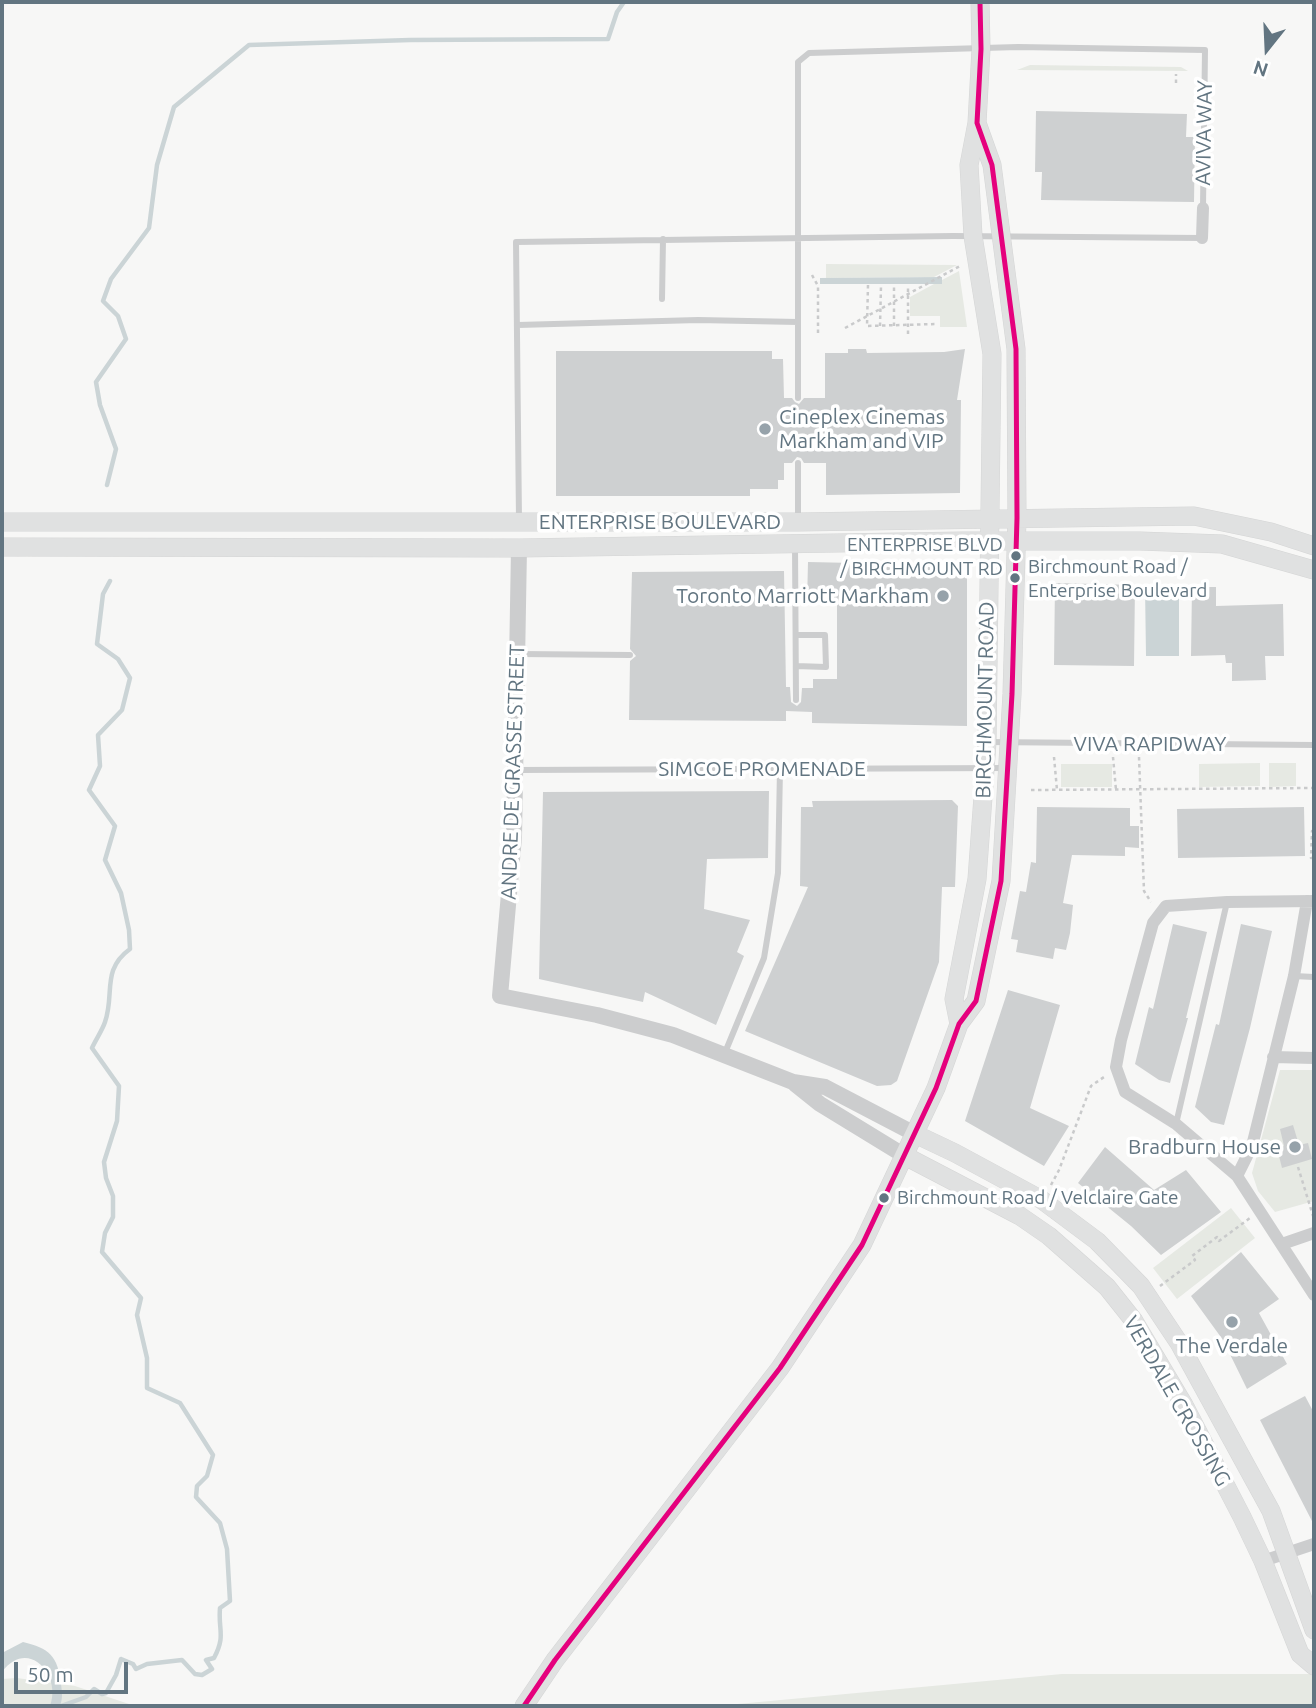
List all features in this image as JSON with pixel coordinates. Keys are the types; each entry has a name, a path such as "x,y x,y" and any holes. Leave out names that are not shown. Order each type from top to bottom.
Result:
{"main road":[{"name":"BIRCHMOUNT ROAD","path":"959,1024 954,999 977,879 987,742 992,354 973,236 969,165 977,123 981,48 980,2"},
{"name":"BIRCHMOUNT ROAD","path":"524,1706 555,1660 780,1368 862,1245 936,1088 959,1024 976,1001 1001,881 1009,768 1017,518 1016,349 992,165 977,123"},
{"name":"ENTERPRISE BOULEVARD","path":"2,522 798,522 1195,516 1271,532 1314,546"},
{"name":"ENTERPRISE BOULEVARD","path":"2,547 519,548 1140,541 1222,544 1314,570"},
{"name":"VERDALE CROSSING","path":"915,1134 1042,1200 1097,1241 1141,1286 1179,1343 1271,1511 1314,1630"},
{"name":"VERDALE CROSSING","path":"905,1156 1020,1216 1049,1236 1107,1287 1134,1321 1184,1405 1263,1561 1300,1654 1314,1666"}],"street":[{"name":"AVIVA WAY","path":"1202,238 1203,208"},
{"path":"519,522 519,548"},
{"name":"ANDRE DE GRASSE STREET","path":"500,996 514,837 519,548"},
{"path":"1237,1176 1252,1146 1310,901 1167,906 1151,931 1116,1068 1125,1092 1176,1124 1237,1176 1314,1295"},
{"name":"VERDALE CROSSING","path":"500,996 597,1015 673,1035 793,1082 825,1087 915,1134"},
{"path":"1273,1057 1314,1058"},
{"name":"VERDALE CROSSING","path":"793,1082 820,1104 905,1156"},
{"path":"1282,1244 1314,1233"},
{"path":"1263,1561 1314,1544"}],"lane":[{"name":"AVIVA WAY","path":"981,48 1205,50 1203,208"},
{"path":"798,398 798,62 809,53 981,48"},
{"name":"AVIVA WAY","path":"518,325 516,242 973,236 1202,238"},
{"path":"662,299 663,239"},
{"path":"519,522 518,325 698,320 798,322"},
{"path":"798,463 798,522"},
{"path":"795,544 796,700"},
{"path":"796,635 825,635 826,667 796,666"},
{"path":"517,654 630,654"},
{"path":"785,655 796,655"},
{"name":"VIVA RAPIDWAY","path":"987,742 1314,746"},
{"name":"SIMCOE PROMENADE","path":"515,770 1009,768"},
{"path":"724,1055 764,958 778,873 780,769"},
{"path":"1176,1124 1227,902"},
{"path":"1294,976 1314,976"}],"path":[{"path":"1176,74 1176,83"},
{"path":"845,328 960,266"},
{"path":"812,275 818,286 818,333"},
{"path":"867,285 867,326 937,324"},
{"path":"880,326 881,286"},
{"path":"894,286 894,326"},
{"path":"908,286 908,334"},
{"path":"1054,757 1057,790"},
{"path":"1113,757 1116,790"},
{"path":"1139,757 1144,891 1159,916"},
{"path":"1031,790 1314,788"},
{"path":"1314,831 1311,858 1314,858"},
{"path":"1042,1200 1059,1170 1091,1086 1116,1068"},
{"path":"1298,1167 1314,1219"},
{"path":"1160,1286 1195,1260 1192,1256 1217,1237 1219,1241 1260,1211"}],"shaded area":[{"path":"1030,65 1181,67 1188,71 1017,70"},
{"path":"826,264 957,265 934,277 826,278"},
{"path":"959,271 967,327 940,327 940,316 910,316 910,297 934,284 941,284 942,280"},
{"path":"942,277 942,284 820,284 820,278"},
{"path":"1145,586 1179,586 1179,656 1146,656"},
{"path":"1260,763 1260,786 1199,787 1199,764"},
{"path":"1269,763 1296,763 1296,786 1269,787"},
{"path":"1061,764 1112,764 1112,787 1061,787"},
{"path":"1280,1070 1314,1070 1314,1201 1275,1212 1258,1191 1252,1173"},
{"path":"1231,1208 1255,1238 1177,1299 1153,1268"},
{"path":"23,1642 39,1647 55,1660 60,1674 60,1706 50,1706 52,1694 47,1672 32,1659 22,1658 12,1662 2,1672 2,1653"},
{"path":"1062,1674 1314,1674 1314,1706 716,1706"},
{"path":"17,1678 75,1686 135,1706 2,1706 2,1679"}],"building":[{"path":"1036,111 1187,114 1186,137 1195,137 1194,202 1041,200 1042,172 1035,172"},
{"path":"848,349 866,349 867,353 944,352 965,349 957,400 961,400 960,493 826,495 826,463 804,463 797,457 792,463 784,463 784,480 778,480 778,489 750,489 750,496 556,496 556,351 772,351 772,359 783,359 784,398 792,398 799,404 804,398 825,398 825,353 848,353"},
{"path":"808,562 947,565 947,575 967,576 967,726 812,723 812,712 786,711 786,721 629,720 630,661 636,656 630,649 632,572 784,571 786,687 790,687 791,702 797,706 801,702 802,688 813,688 813,679 837,679 837,603 807,603"},
{"path":"1055,583 1135,585 1134,666 1054,665"},
{"path":"1192,587 1216,587 1216,606 1283,604 1284,656 1265,656 1266,680 1232,681 1232,663 1226,663 1225,655 1191,656"},
{"path":"769,791 768,858 707,859 704,909 750,920 737,952 744,956 716,1025 645,992 643,1002 539,979 543,792"},
{"path":"952,800 958,806 955,887 942,887 939,962 897,1081 891,1085 877,1086 745,1031 808,887 800,886 801,807 813,807 812,801"},
{"path":"1037,807 1130,808 1130,826 1139,826 1139,848 1125,847 1125,856 1072,855 1063,903 1073,905 1070,933 1066,950 1055,948 1053,959 1016,952 1018,940 1011,939 1020,891 1026,892 1031,862 1036,863"},
{"path":"1304,807 1305,856 1178,858 1177,809"},
{"path":"1173,924 1207,932 1170,1083 1159,1080 1135,1064 1149,1007 1153,1009"},
{"path":"1241,924 1272,931 1224,1125 1211,1122 1195,1107 1216,1024 1219,1025"},
{"path":"1008,990 1060,1005 1030,1108 1069,1126 1044,1166 965,1121"},
{"name":"Bradburn House","path":"1293,1125 1299,1145 1308,1143 1312,1159 1282,1168 1277,1148 1284,1146 1280,1129"},
{"path":"1105,1147 1154,1190 1186,1170 1221,1212 1161,1255 1131,1226 1078,1183"},
{"name":"The Verdale","path":"1241,1252 1279,1299 1259,1313 1287,1364 1247,1389 1223,1340 1191,1296"},
{"name":"The Verdale","path":"1305,1396 1314,1413 1314,1525 1260,1420"}],"waterway":[{"path":"107,485 116,449 100,405 96,382 126,339 118,316 103,301 111,279 149,228 157,165 174,107 249,45 410,40 608,39 617,12 624,2"},
{"path":"61,1706 86,1697 94,1689 102,1694 106,1693 121,1659 133,1664 136,1669 147,1664 182,1660 195,1674 202,1675 212,1669 206,1660 214,1658 218,1650 221,1638 220,1608 230,1601 227,1549 220,1523 196,1497 197,1486 207,1476 213,1455 180,1403 147,1388 147,1358 137,1315 141,1298 102,1252 105,1233 113,1217 113,1196 106,1178 104,1162 117,1121 119,1086 92,1048 108,1012 110,983 115,965 130,949 121,893 105,860 115,826 89,790 100,766 98,735 122,710 130,678 118,659 97,644 103,594 110,581"}],"transit line":[{"path":"524,1706 555,1660 780,1368 862,1245 936,1088 959,1024 976,1001 1001,881 1012,694 1017,518 1016,349 992,165 977,123 981,49 980,2"}],"place":[{"name":"Cineplex Cinemas Markham and VIP","path":"765,429"},
{"name":"ENTERPRISE BLVD / BIRCHMOUNT RD","path":"1016,556"},
{"name":"Birchmount Road / Enterprise Boulevard","path":"1015,578"},
{"name":"Toronto Marriott Markham","path":"943,596"},
{"name":"Bradburn House","path":"1295,1147"},
{"name":"Birchmount Road / Velclaire Gate","path":"884,1198"},
{"name":"The Verdale","path":"1232,1322"}]}
